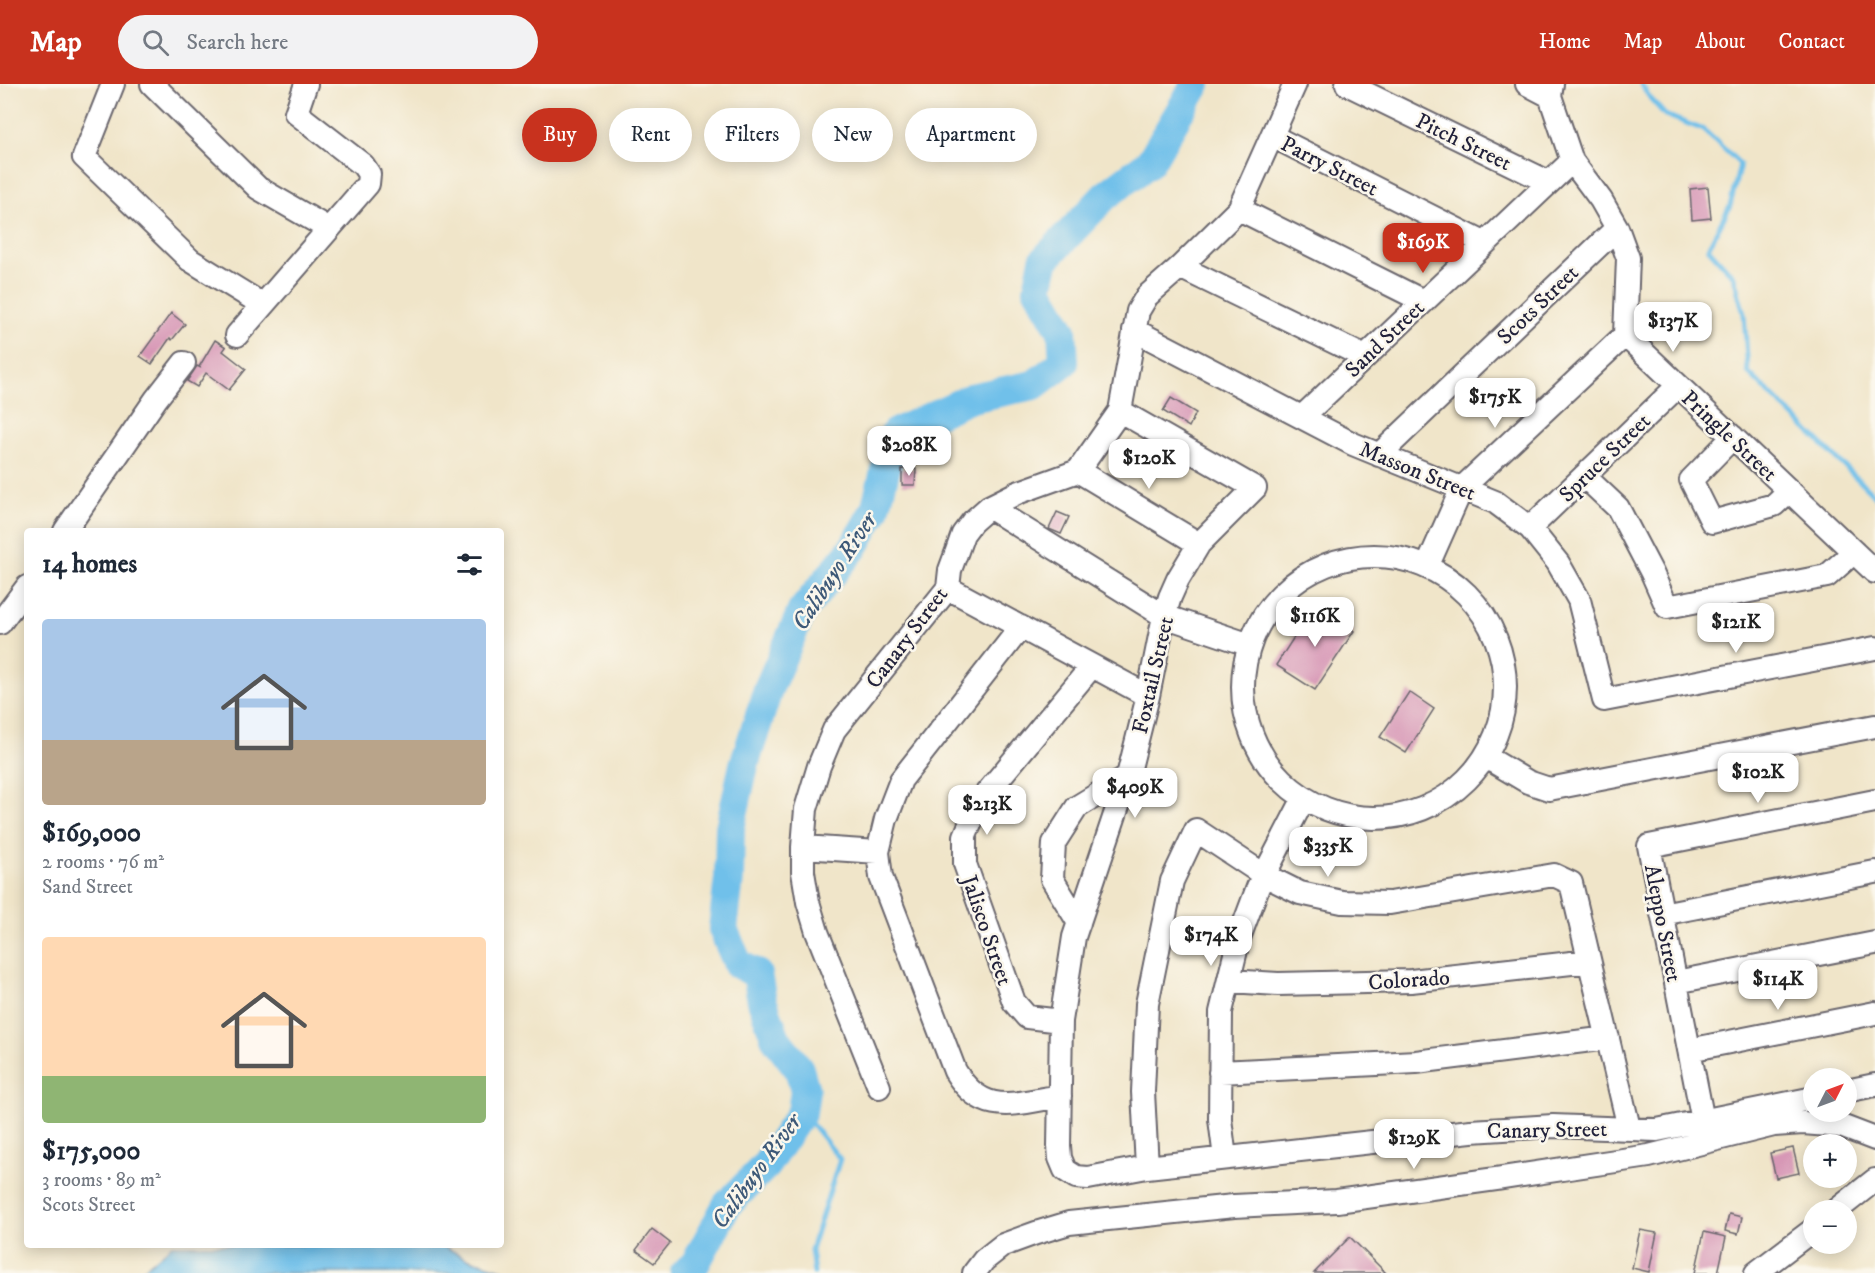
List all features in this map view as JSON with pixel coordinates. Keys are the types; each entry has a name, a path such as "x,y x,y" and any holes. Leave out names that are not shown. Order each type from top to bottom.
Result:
{"street":[{"path":"113,84 84,157 190,260 263,305"},
{"path":"152,84 258,188 329,229"},
{"path":"1199,544 1078,471 1120,411 1138,311 1148,296 1239,208 1295,84"},
{"name":"Pitch Street","path":"1347,84 1548,182"},
{"path":"1427,567 1462,488 1625,335 1628,258 1617,228 1601,200 1572,160 1551,90 1527,84"},
{"path":"237,335 368,184 369,174 363,165 296,113 299,88"},
{"name":"Parry Street","path":"1272,136 1484,243"},
{"name":"Sand Street","path":"1302,417 1572,160"},
{"path":"1239,208 1423,301"},
{"name":"Scots Street","path":"1380,455 1617,228"},
{"path":"1180,267 1365,357"},
{"name":"Masson Street","path":"1134,330 1353,444 1496,502 1530,528 1558,563 1579,600 1604,700 1875,648"},
{"name":"Pringle Street","path":"1625,335 1875,572"},
{"path":"67,528 156,399 184,363"},
{"name":"Spruce Street","path":"1530,528 1678,386"},
{"name":"Foxtail Street","path":"1065,1170 1060,1158 1059,1146 1061,1022 1074,937 1128,776 1170,597 1199,544 1255,488 1120,411"},
{"path":"1733,437 1691,480 1712,522 1774,505 1789,490"},
{"name":"Canary Street","path":"879,1087 816,932 803,872 806,809 811,788 834,730 948,588 950,570 963,534 972,522 989,507 1017,493 1078,471"},
{"path":"1584,476 1618,508 1667,607 1827,576 1854,552"},
{"path":"989,507 1164,616 1250,645"},
{"path":"1380,556 1404,559 1427,567 1456,585 1479,609 1496,639 1504,671 1504,705 1498,732 1486,757 1472,776 1454,792 1426,808 1396,817 1364,818 1333,811 1305,798 1285,783 1269,765 1255,740 1246,713 1243,685 1250,645 1266,613 1284,592 1321,567 1356,557 1380,556"},
{"path":"948,588 1148,696"},
{"path":"0,623 24,591"},
{"path":"1021,627 901,780 886,819 878,852 881,877 955,1071 964,1086 978,1098 994,1104 1060,1096"},
{"name":"Jalisco Street","path":"1061,1022 1027,1017 1014,1002 965,864 965,836 980,801 1092,666"},
{"path":"1486,757 1528,782 1549,789 1875,726"},
{"path":"1079,923 1052,879 1054,843 1077,807 1128,776"},
{"path":"1226,1158 1220,1119 1221,1012 1239,938 1264,875 1305,798"},
{"name":"Aleppo Street","path":"1702,1121 1649,846 1875,801"},
{"path":"1147,1167 1143,1092 1147,1004 1172,881 1197,830 1264,875 1300,893 1342,902 1389,903 1554,875 1571,883 1629,1128"},
{"path":"803,847 878,852"},
{"path":"1662,914 1875,872"},
{"path":"1676,982 1875,943"},
{"name":"Colorado","path":"1229,981 1278,984 1411,981 1589,961"},
{"path":"1689,1050 1875,1012"},
{"path":"1220,1072 1416,1062 1608,1038"},
{"path":"1857,1089 1875,1085"},
{"name":"Canary Street","path":"1065,1170 1076,1177 1088,1178 1147,1167 1471,1131 1553,1126 1657,1130 1803,1100"},
{"path":"974,1273 984,1260 1004,1245 1069,1223 1234,1206 1337,1201 1650,1156 1774,1125 1803,1123 1841,1126 1875,1139"},
{"path":"1850,1200 1875,1180"},
{"path":"1756,1273 1803,1237"}],"water":[{"path":"168,1248 447,1248 464,1257 513,1273 139,1273"}],"building":[{"path":"1708,187 1711,218 1692,220 1690,189"},
{"path":"171,313 185,324 172,340 170,338 152,364 140,356"},
{"path":"215,340 226,347 223,351 246,369 229,390 206,373 197,387 187,381 197,366 199,367"},
{"path":"1171,398 1196,413 1189,427 1163,411"},
{"path":"902,469 916,469 915,485 902,485"},
{"path":"1057,512 1069,517 1061,534 1049,529"},
{"path":"1314,606 1354,631 1315,690 1276,665"},
{"path":"1409,692 1434,709 1406,753 1380,737"},
{"path":"1793,1148 1799,1173 1776,1178 1770,1153"},
{"path":"1729,1214 1742,1217 1738,1234 1725,1231"},
{"path":"652,1229 670,1243 654,1263 636,1250"},
{"path":"1640,1230 1657,1233 1649,1272 1632,1268"},
{"path":"1704,1232 1726,1237 1718,1273 1695,1273"},
{"path":"1350,1237 1386,1273 1314,1273"}],"waterway":[{"name":"Calibuyo River","path":"685,1273 695,1264 727,1205 766,1165 802,1112 805,1090 799,1069 776,1039 762,1001 757,974 738,964 723,929 729,878 730,828 744,765 769,687 802,611 853,548 875,510 895,433 971,398 1034,385 1064,362 1062,331 1038,290 1044,260 1105,196 1150,162 1196,84"},
{"path":"1641,84 1665,115 1704,130 1740,164 1730,206 1708,248 1734,277 1744,314 1748,372 1875,496"},
{"path":"802,1112 840,1159 811,1250 814,1273"}]}
